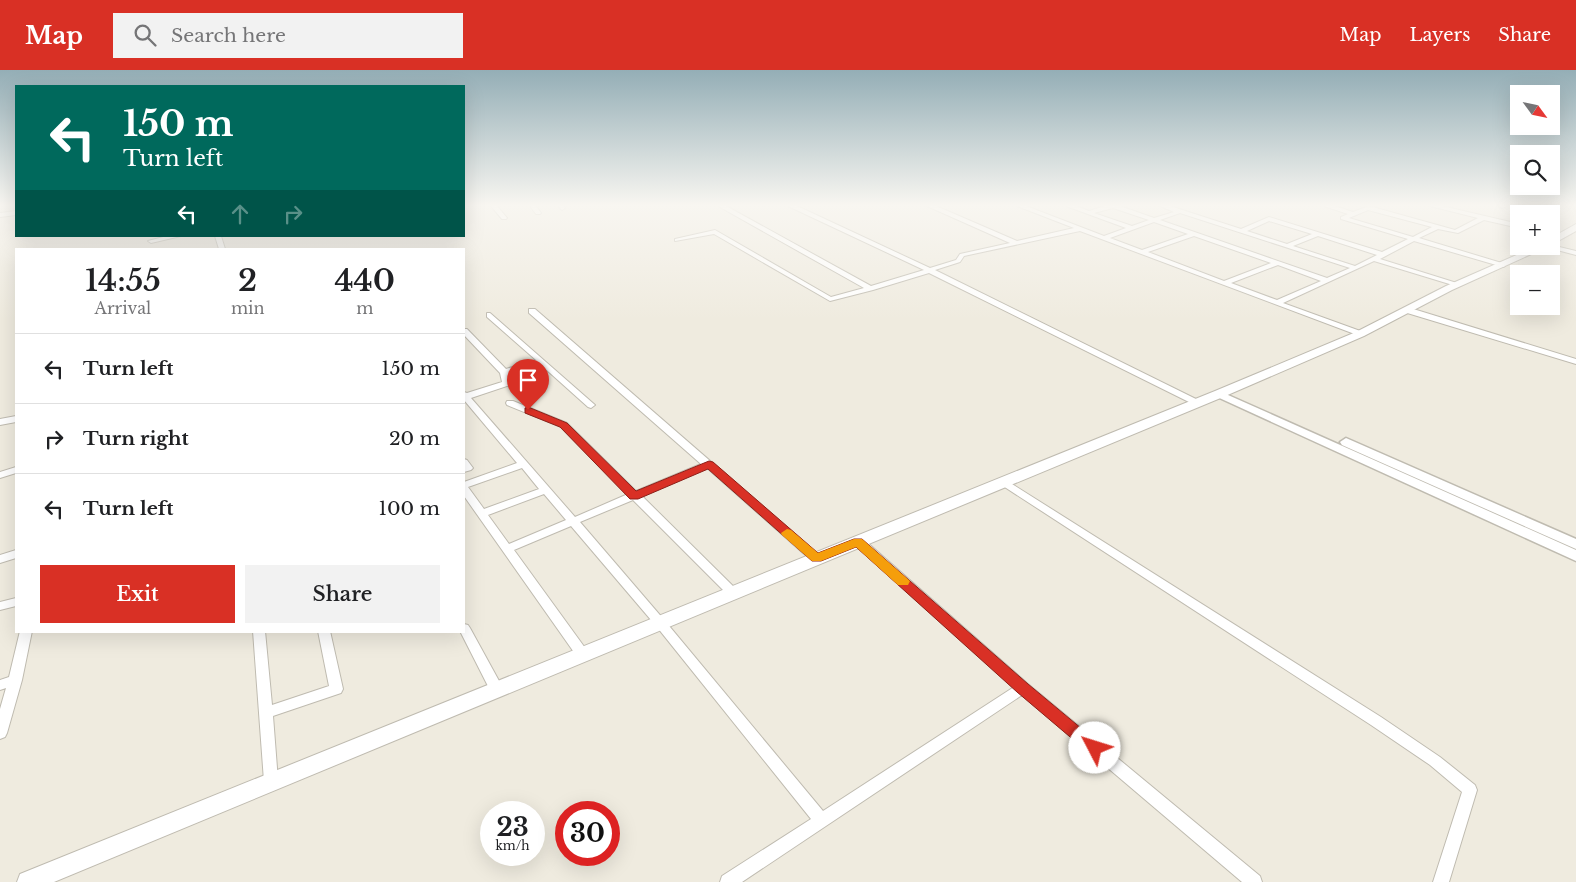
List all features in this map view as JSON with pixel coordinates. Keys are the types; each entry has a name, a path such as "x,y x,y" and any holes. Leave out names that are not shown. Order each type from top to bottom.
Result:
{"main road":[{"path":"28,882 1224,392 1360,334 1458,284 1525,255"}],"street":[{"path":"735,244 830,299 871,289 958,261 962,255 1012,244"},
{"path":"789,244 871,289"},
{"path":"873,244 1197,403"},
{"path":"1119,244 1360,334"},
{"path":"1142,252 1165,244"},
{"path":"1223,244 1326,280"},
{"path":"1281,244 1356,268"},
{"path":"1288,246 1293,244"},
{"path":"1350,244 1382,254"},
{"path":"1276,303 1356,268 1402,244"},
{"path":"1433,244 1503,265"},
{"path":"1560,249 1576,253"},
{"path":"1374,259 1458,284"},
{"path":"1224,283 1278,263"},
{"path":"1407,310 1576,362"},
{"path":"532,311 816,558"},
{"path":"490,315 591,404"},
{"path":"465,332 504,372 507,384 465,396 660,624 821,820"},
{"path":"504,372 542,361"},
{"path":"1224,392 1576,544"},
{"path":"1224,392 1576,556"},
{"path":"510,403 564,425 733,593"},
{"path":"0,422 15,419"},
{"path":"465,485 524,464"},
{"path":"507,549 709,464"},
{"path":"0,475 15,470"},
{"path":"1004,482 1376,721 1435,761 1470,790 1441,882"},
{"path":"465,490 583,655"},
{"path":"482,514 546,490"},
{"path":"858,541 1023,688 1254,882"},
{"path":"0,559 15,554"},
{"path":"0,606 15,602"},
{"path":"465,630 496,690"},
{"path":"0,733 16,680 26,633"},
{"path":"259,633 271,781"},
{"path":"266,714 336,689 324,633"},
{"path":"0,685 16,680"},
{"path":"728,882 1023,688"}],"slow traffic":[{"path":"787,533 816,558 858,541 903,581"}],"route":[{"path":"528,410 564,425 634,496 709,464 816,558 858,541 1023,688 1095,748"}]}
